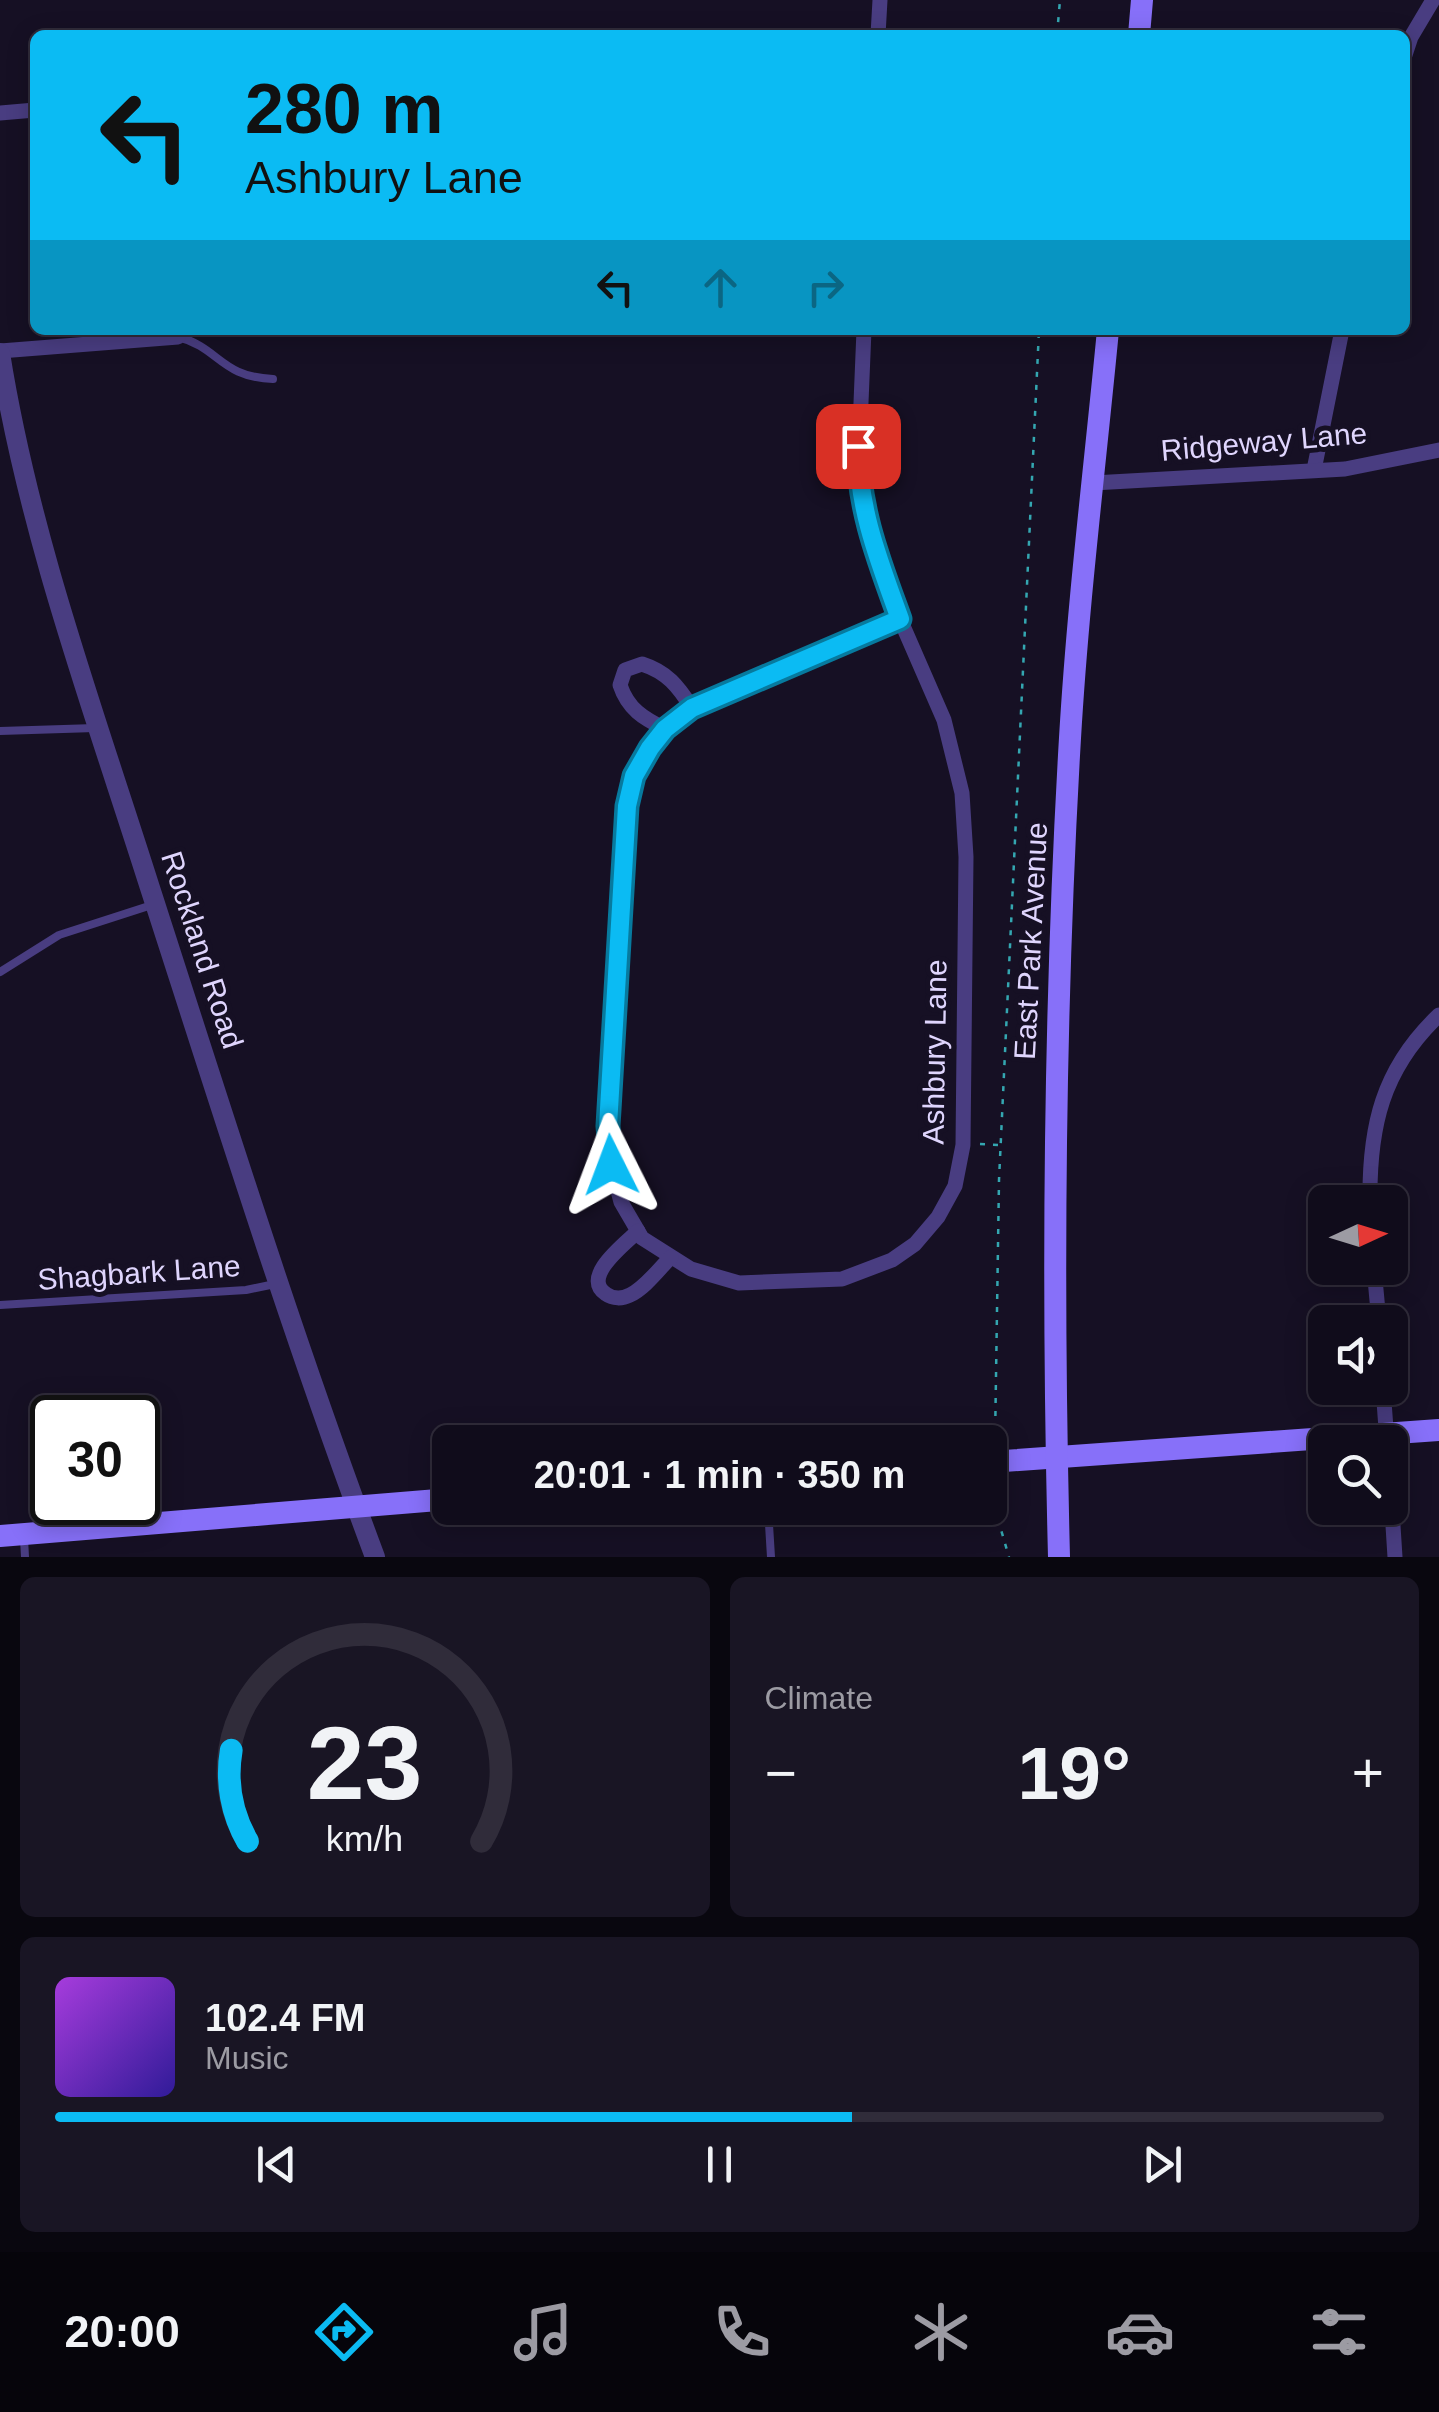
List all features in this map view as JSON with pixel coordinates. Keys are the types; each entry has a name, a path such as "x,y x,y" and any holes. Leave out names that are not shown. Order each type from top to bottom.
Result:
{"main road":[{"path":"1139,30 1142,0"},
{"name":"East Park Avenue","path":"1059,1557 1055,1073 1070,737 1108,335"},
{"path":"1408,1435 1439,1430"},
{"path":"1007,1461 1308,1443"},
{"path":"0,1536 25,1545 122,1526 432,1500"}],"street":[{"path":"878,30 880,0"},
{"path":"1410,40 1433,0"},
{"path":"0,113 30,110"},
{"name":"Ashbury Lane","path":"864,335 858,475 869,536 944,720 962,794 966,857 963,1145 955,1186 938,1217 916,1244 873,1270 842,1279 738,1283 691,1269 642,1238 621,1202 611,1165 608,1126 622,837 634,776 665,729 692,708 900,619"},
{"path":"1314,470 1341,335"},
{"path":"0,352 178,337"},
{"name":"Rockland Road","path":"0,352 14,431 66,624 280,1284 376,1557"},
{"name":"Ridgeway Lane","path":"1093,483 1345,469 1439,450"},
{"path":"665,729 642,718 625,700 620,685 625,670 642,664 660,670 676,684 692,708"},
{"path":"1370,1185 1370,1154 1388,1083 1404,1056 1439,1015"},
{"path":"638,1231 604,1264 598,1277 600,1289 615,1298 632,1294 671,1256"},
{"path":"1393,1525 1395,1557"}],"lane":[{"path":"178,337 194,341 242,376 273,379"},
{"path":"0,731 99,728"},
{"path":"0,972 59,934 156,904"},
{"name":"Shagbark Lane","path":"0,1305 246,1290 280,1284"},
{"path":"769,1525 771,1557"}],"path":[{"path":"1057,30 1060,0"},
{"path":"995,1425 1000,1145 1039,335"},
{"path":"963,1145 1000,1145"},
{"path":"1002,1525 1009,1557"}],"route":[{"path":"611,1165 608,1126 622,837 634,776 665,729 692,708 900,619 869,536 858,475 858,446"}]}
